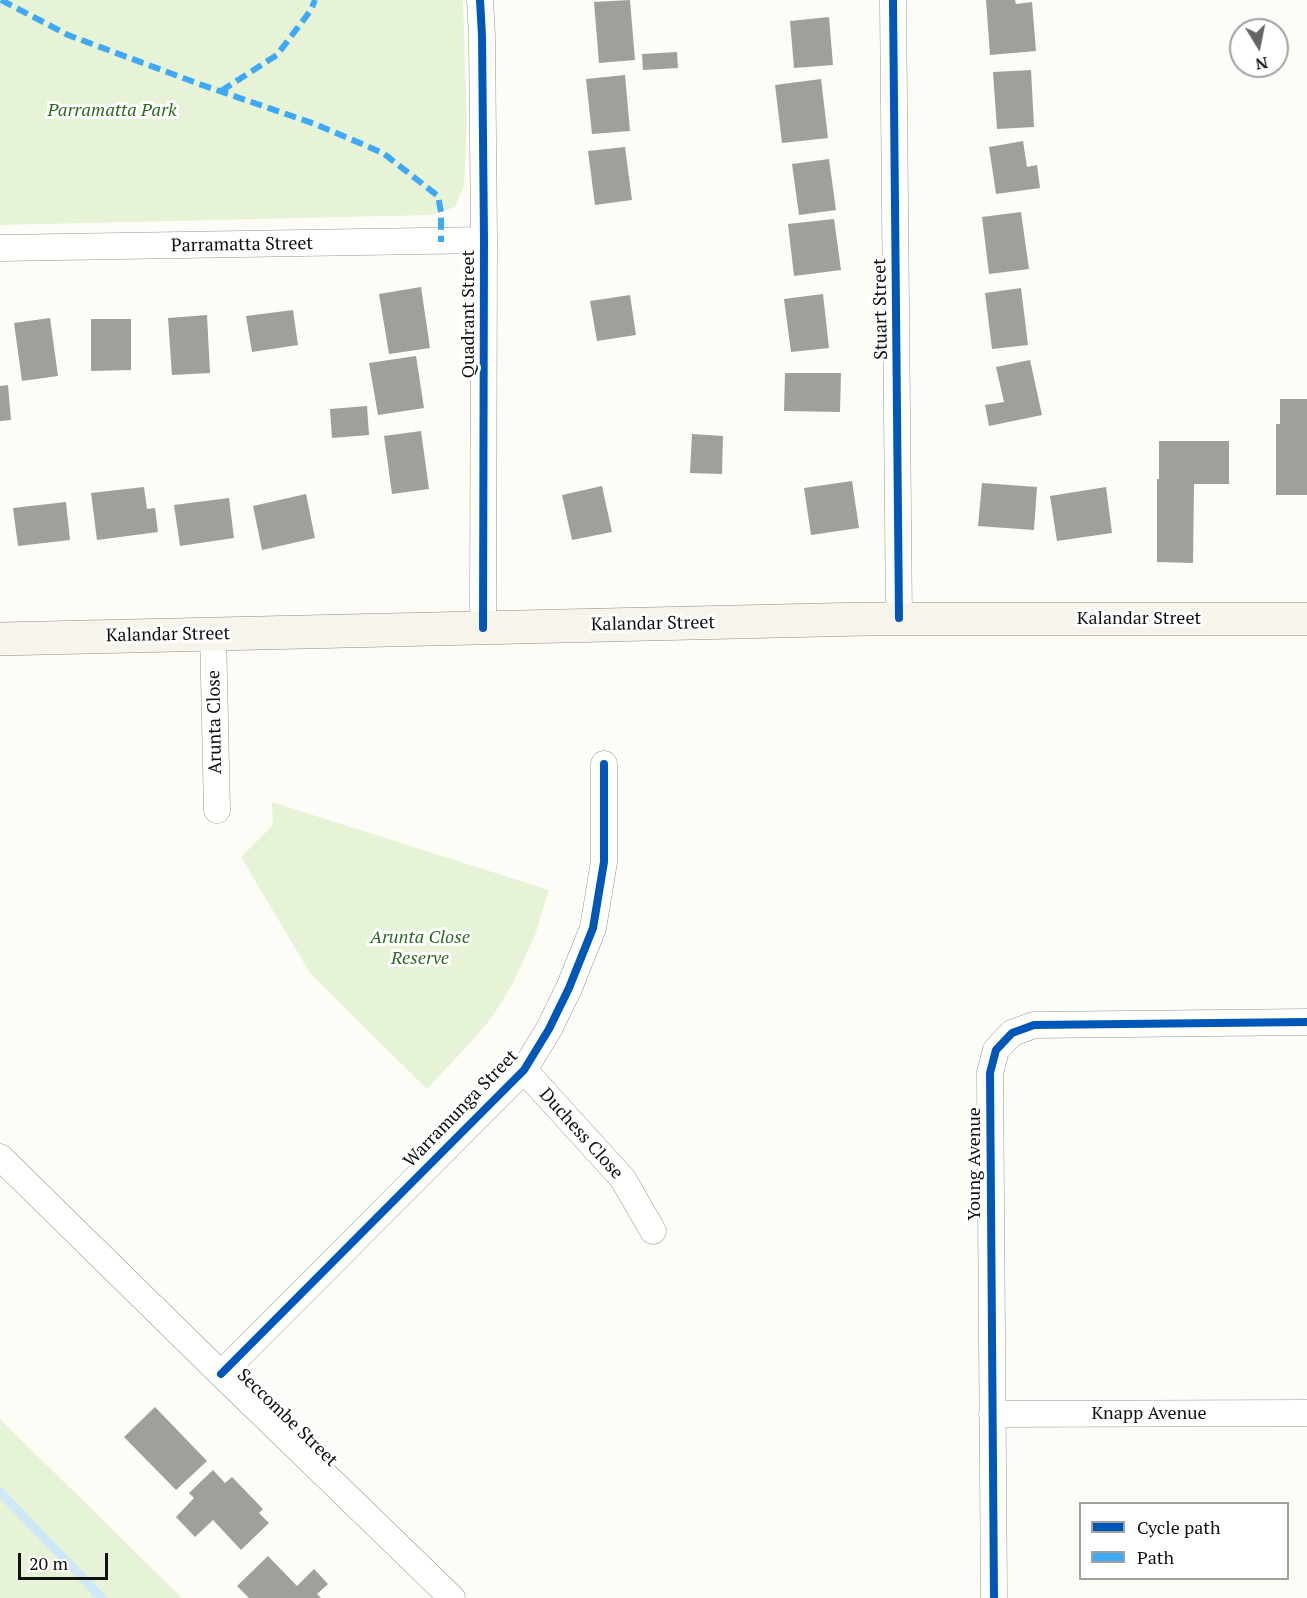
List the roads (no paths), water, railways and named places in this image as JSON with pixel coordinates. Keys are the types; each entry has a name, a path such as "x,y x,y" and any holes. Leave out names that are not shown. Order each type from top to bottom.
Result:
{"main road":[{"name":"Kalandar Street","path":"0,639 899,618 1307,619"}],"street":[{"name":"Quadrant Street","path":"480,0 484,240 483,628"},
{"name":"Stuart Street","path":"893,0 899,618"},
{"name":"Parramatta Street","path":"0,248 484,240"},
{"name":"Arunta Close","path":"213,633 217,810"},
{"name":"Warramunga Street","path":"221,1374 524,1070 549,1029 569,988 593,928 604,862 603,764"},
{"name":"Young Avenue","path":"994,1598 990,1073 996,1050 1012,1033 1034,1025 1307,1022"},
{"name":"Duchess Close","path":"524,1070 623,1179 653,1231"},
{"name":"Seccombe Street","path":"0,1157 452,1598"},
{"name":"Knapp Avenue","path":"992,1414 1307,1413"}],"waterway":[{"path":"0,1492 102,1598"}],"park label":[{"name":"Parramatta Park","path":"112,111"},
{"name":"Arunta Close Reserve","path":"420,948"}]}
